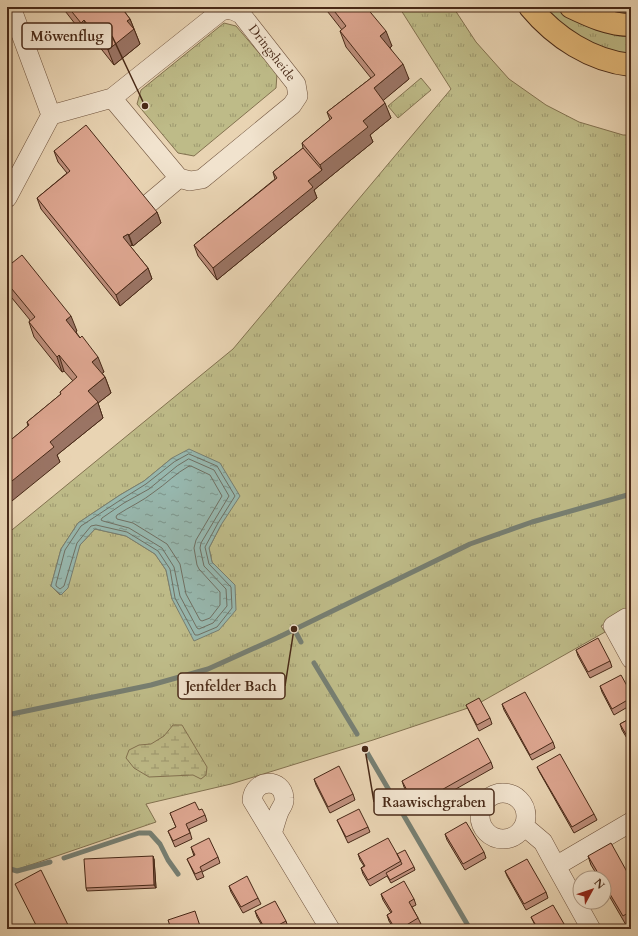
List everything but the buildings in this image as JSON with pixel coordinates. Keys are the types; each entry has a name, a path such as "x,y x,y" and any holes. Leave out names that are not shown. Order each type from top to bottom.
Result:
{"highway":[{"path":"530,7 541,20 564,38 589,54 621,64 631,65"},
{"path":"571,7 589,16 608,22 631,25"}],"street":[{"path":"7,198 51,115 11,7"},
{"name":"Dringsheide","path":"51,115 112,98 221,11 230,9 241,14 296,84 298,96 292,105 202,179 190,181 179,178"},
{"path":"112,98 179,178 147,205"},
{"path":"629,648 613,626 626,618 631,627"},
{"path":"556,866 631,822"},
{"path":"524,826 543,842 591,929"},
{"path":"272,833 330,929"}],"green space":[{"path":"399,7 453,7 476,42 509,79 546,105 579,122 623,135 631,135 631,609 601,626 605,632 474,706 373,740 231,784 146,804 156,822 7,873 7,534 233,349 451,89","holes":["172,458 221,525 209,548 212,562 235,585 172,599 166,570 155,554 126,536 95,529 80,545 60,595 51,586 61,549 78,523 144,481"]},
{"path":"542,7 561,7 631,32 631,56 610,52 578,37"},
{"path":"598,7 631,7 631,13 617,12"},
{"path":"224,23 236,26 277,74 276,88 194,156 178,153 137,104 141,90"},
{"path":"421,78 431,90 398,118 388,106"},
{"path":"173,725 182,725 207,767 206,775 201,779 193,775 149,777 134,768 126,758 129,750 139,745 151,744 164,736"}],"water":[{"path":"189,449 220,463 240,496 221,525 209,548 212,562 235,585 236,610 219,630 194,641 172,599 166,570 155,554 126,536 95,529 80,545 68,588 61,595 51,586 61,549 78,523 144,481 172,458"}],"waterway":[{"path":"7,715 151,685 208,669 279,637 470,544 532,522 631,494"},
{"path":"294,629 301,642"},
{"path":"314,663 357,734"},
{"path":"365,749 470,929"},
{"path":"64,858 139,833 150,833 160,844 168,860 178,874"},
{"path":"7,868 17,871 50,862"}],"place":[{"name":"Möwenflug","path":"145,106"},
{"name":"Jenfelder Bach","path":"294,629"},
{"name":"Raawischgraben","path":"365,749"}]}
